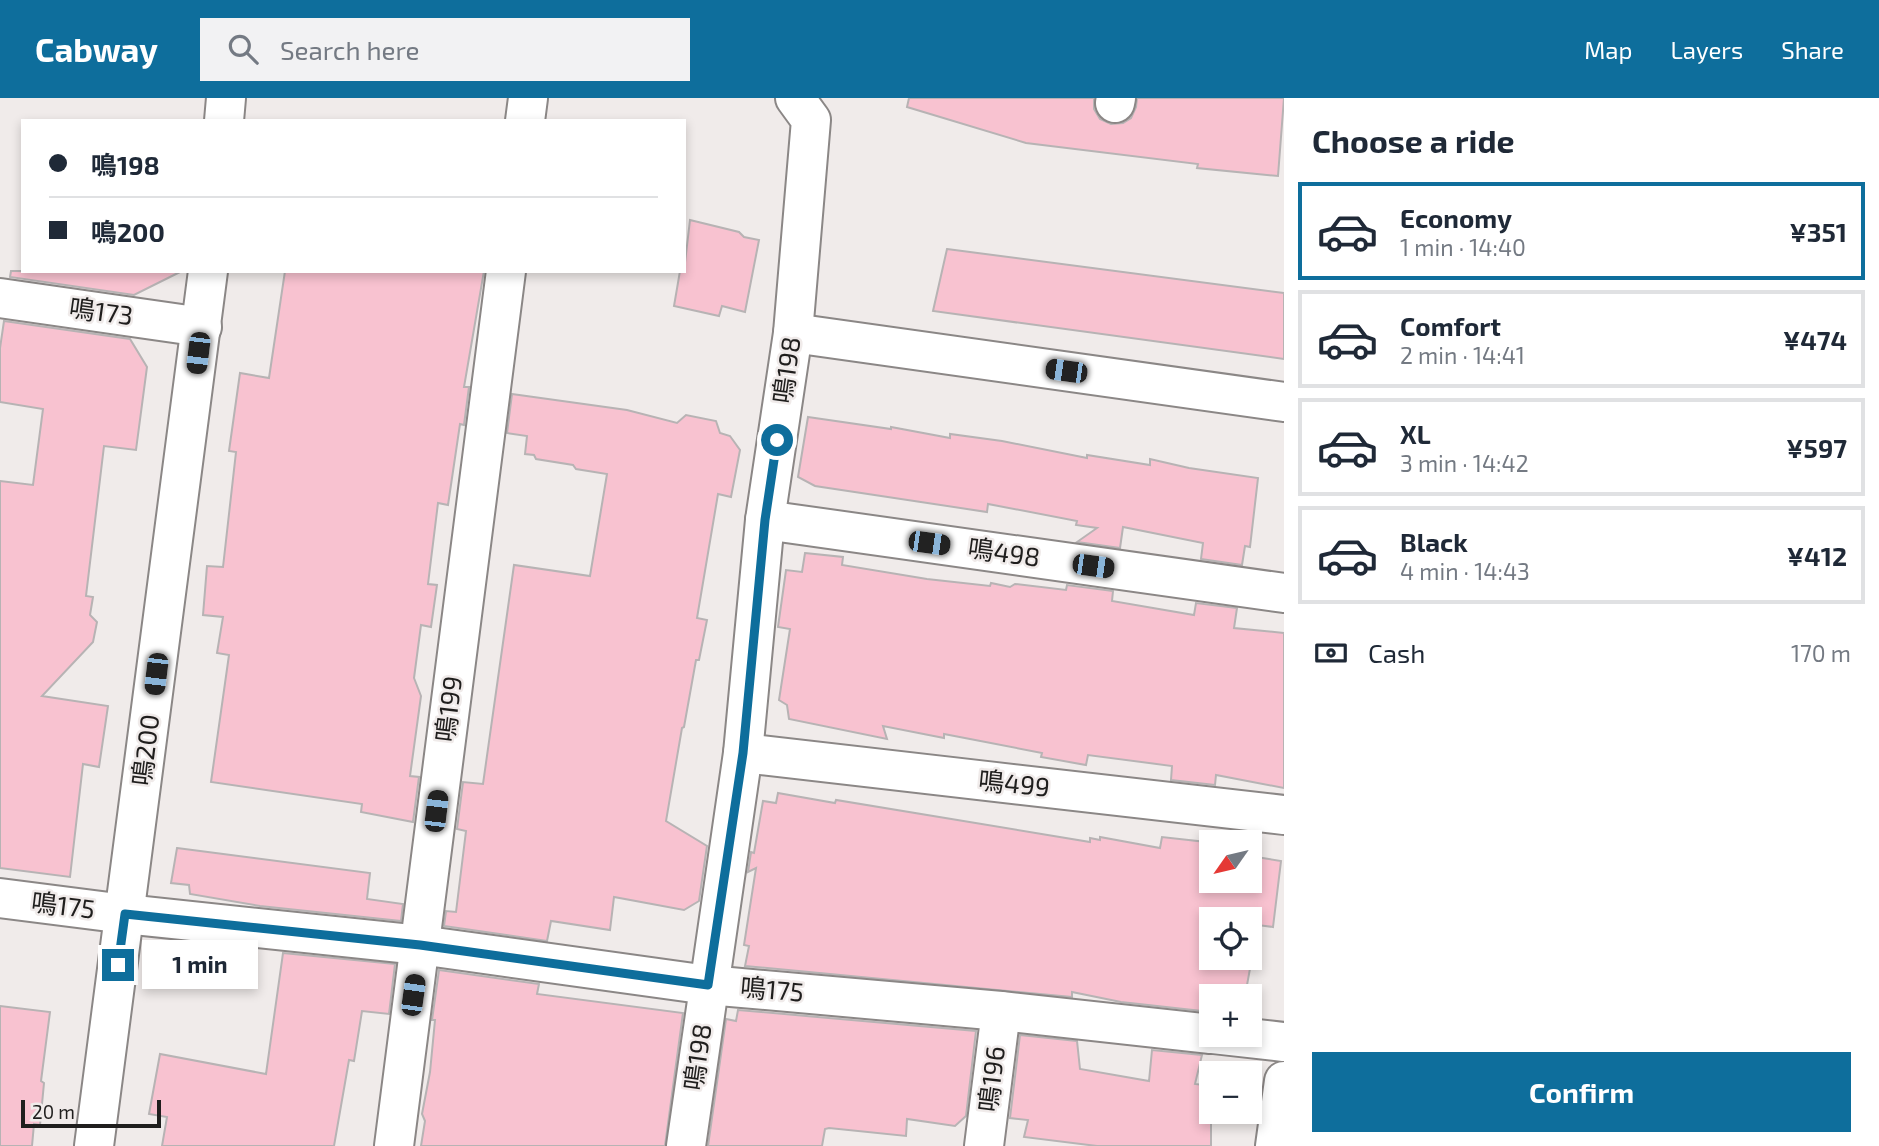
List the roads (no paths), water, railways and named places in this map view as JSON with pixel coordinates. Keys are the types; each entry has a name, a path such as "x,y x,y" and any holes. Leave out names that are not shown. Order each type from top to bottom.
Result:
{"street":[{"path":"224,119 226,98"},
{"path":"525,119 528,98"},
{"name":"鳴198","path":"685,1146 743,753 765,520 793,333 811,120 795,98"},
{"name":"鳴200","path":"94,1146 208,273"},
{"name":"鳴199","path":"394,1146 506,273"},
{"name":"鳴173","path":"0,298 202,327"},
{"path":"793,333 1284,402"},
{"name":"鳴498","path":"765,520 1284,593"},
{"name":"鳴499","path":"743,753 1284,815"},
{"name":"鳴175","path":"0,898 420,945 708,985 1001,1011 1199,1033"},
{"name":"鳴196","path":"984,1146 1001,1011"},
{"name":"鳴175","path":"1262,1040 1284,1042"},
{"path":"1275,1146 1284,1081"}]}
